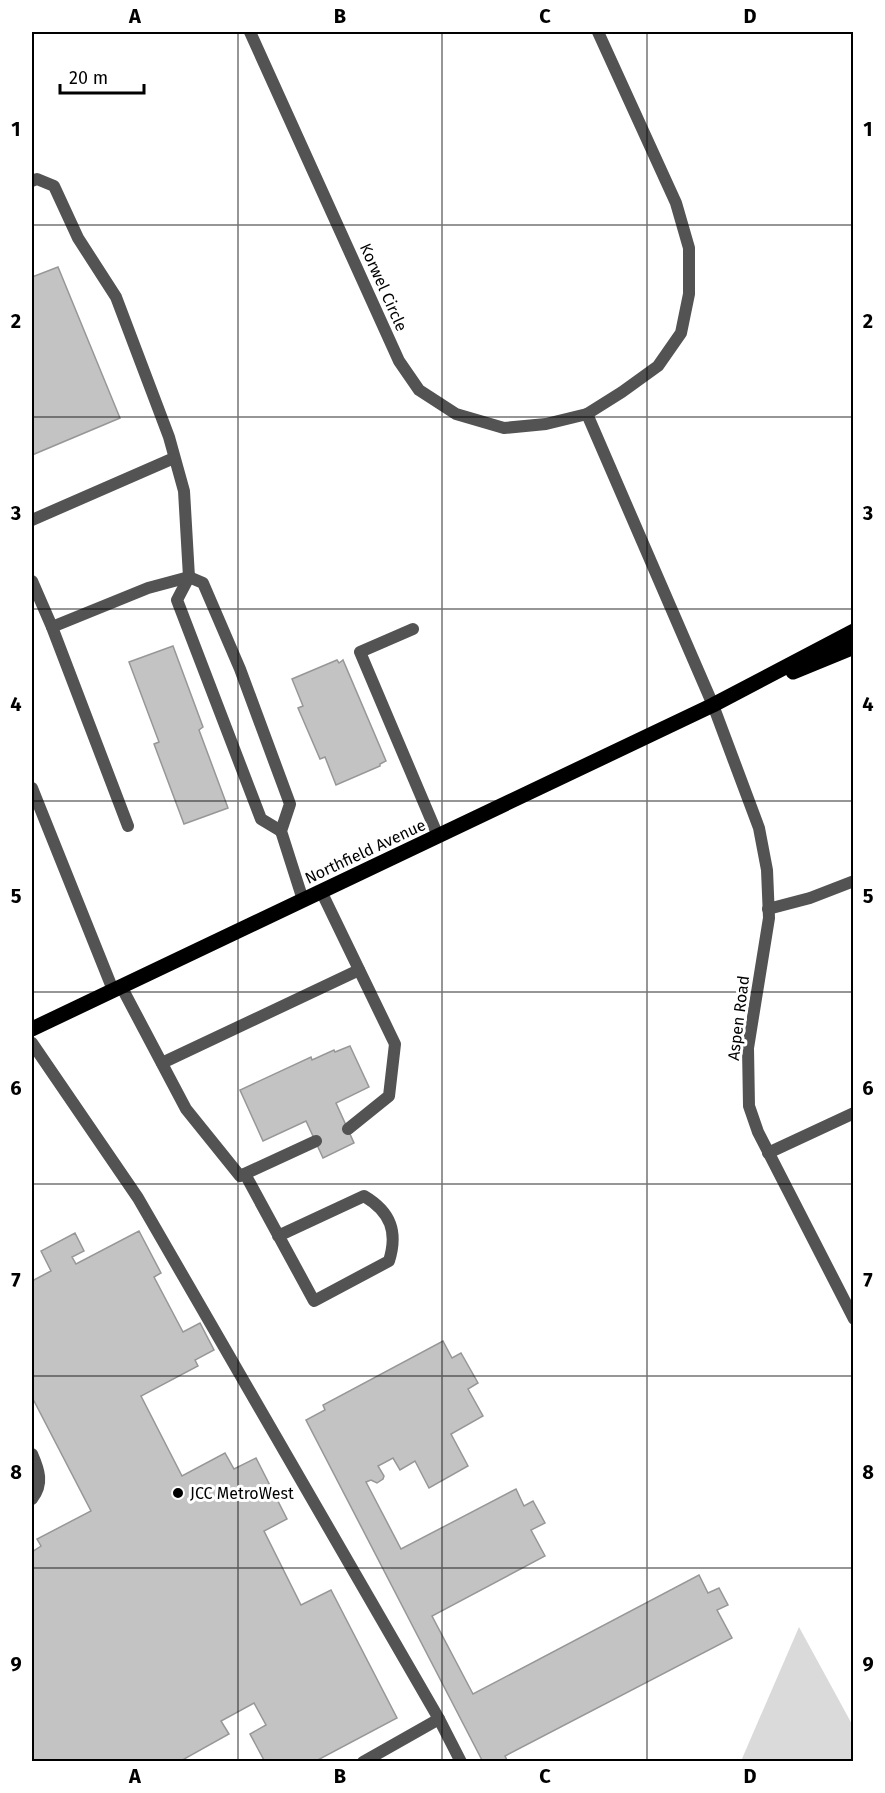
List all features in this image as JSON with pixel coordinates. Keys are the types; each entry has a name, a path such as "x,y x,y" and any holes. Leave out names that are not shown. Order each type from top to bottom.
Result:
{"main road":[{"name":"Northfield Avenue","path":"32,1029 713,705 854,631"},
{"name":"Northfield Avenue","path":"713,705 854,647"}],"street":[{"name":"Korwel Circle","path":"250,32 399,361 419,390 456,414 504,428 546,424 586,414 658,366 681,333 690,294 689,248 676,203 598,32"},
{"path":"32,182 37,179 54,186 78,238 116,297 157,401 184,492 189,577 177,600 261,819 281,831"},
{"path":"586,414 713,705"},
{"path":"32,520 174,458"},
{"path":"52,627 148,588 189,577 203,583 240,669 290,804 281,831 303,900"},
{"path":"32,581 52,627 128,826"},
{"path":"413,629 360,652 438,836"},
{"name":"Aspen Road","path":"713,705 759,828 767,870 769,918 748,1048 749,1106 768,1153 854,1320"},
{"path":"32,788 117,988 162,1063 186,1109 240,1176 316,1141"},
{"path":"768,909 810,898 854,881"},
{"path":"321,891 395,1044 389,1096 348,1130"},
{"path":"162,1063 359,970"},
{"path":"32,1043 138,1198 439,1719 461,1761"},
{"path":"768,1153 854,1113"},
{"path":"245,1174 278,1236 314,1301 389,1261 394,1244 390,1221 378,1204 364,1196 278,1236"},
{"path":"32,1454 39,1469 40,1487 32,1499"},
{"path":"363,1761 439,1719"}],"shaded area":[{"path":"799,1627 853,1726 853,1761 741,1761"}],"building":[{"path":"58,267 120,418 32,455 32,277"},
{"path":"173,646 203,727 199,730 228,808 184,824 154,744 159,742 129,662"},
{"path":"337,660 339,663 343,660 386,761 380,766 336,785 325,757 320,759 298,708 303,706 292,679"},
{"path":"350,1046 369,1087 336,1103 354,1143 323,1158 306,1121 263,1141 240,1090 311,1057 312,1060"},
{"name":"JCC MetroWest","path":"139,1231 161,1273 154,1277 183,1332 200,1323 214,1350 195,1360 198,1366 141,1396 182,1476 225,1453 234,1469 256,1458 287,1519 264,1531 301,1605 331,1590 397,1718 314,1762 265,1762 250,1734 266,1725 254,1703 221,1721 229,1734 184,1759 185,1762 32,1762 32,1552 41,1546 37,1539 91,1511 32,1397 32,1281 51,1271 41,1251 75,1233 84,1251 72,1257 76,1264"},
{"path":"443,1341 452,1358 461,1353 478,1383 468,1389 483,1416 451,1434 468,1466 429,1488 415,1461 400,1470 393,1458 378,1466 384,1476 383,1479 377,1483 371,1480 366,1482 401,1549 516,1489 524,1506 533,1501 545,1523 531,1530 545,1556 432,1616 473,1694 699,1575 708,1593 719,1588 728,1605 717,1610 732,1638 505,1756 508,1762 483,1762 306,1420 325,1410 323,1405"}],"place":[{"name":"JCC MetroWest","path":"178,1493"}]}
